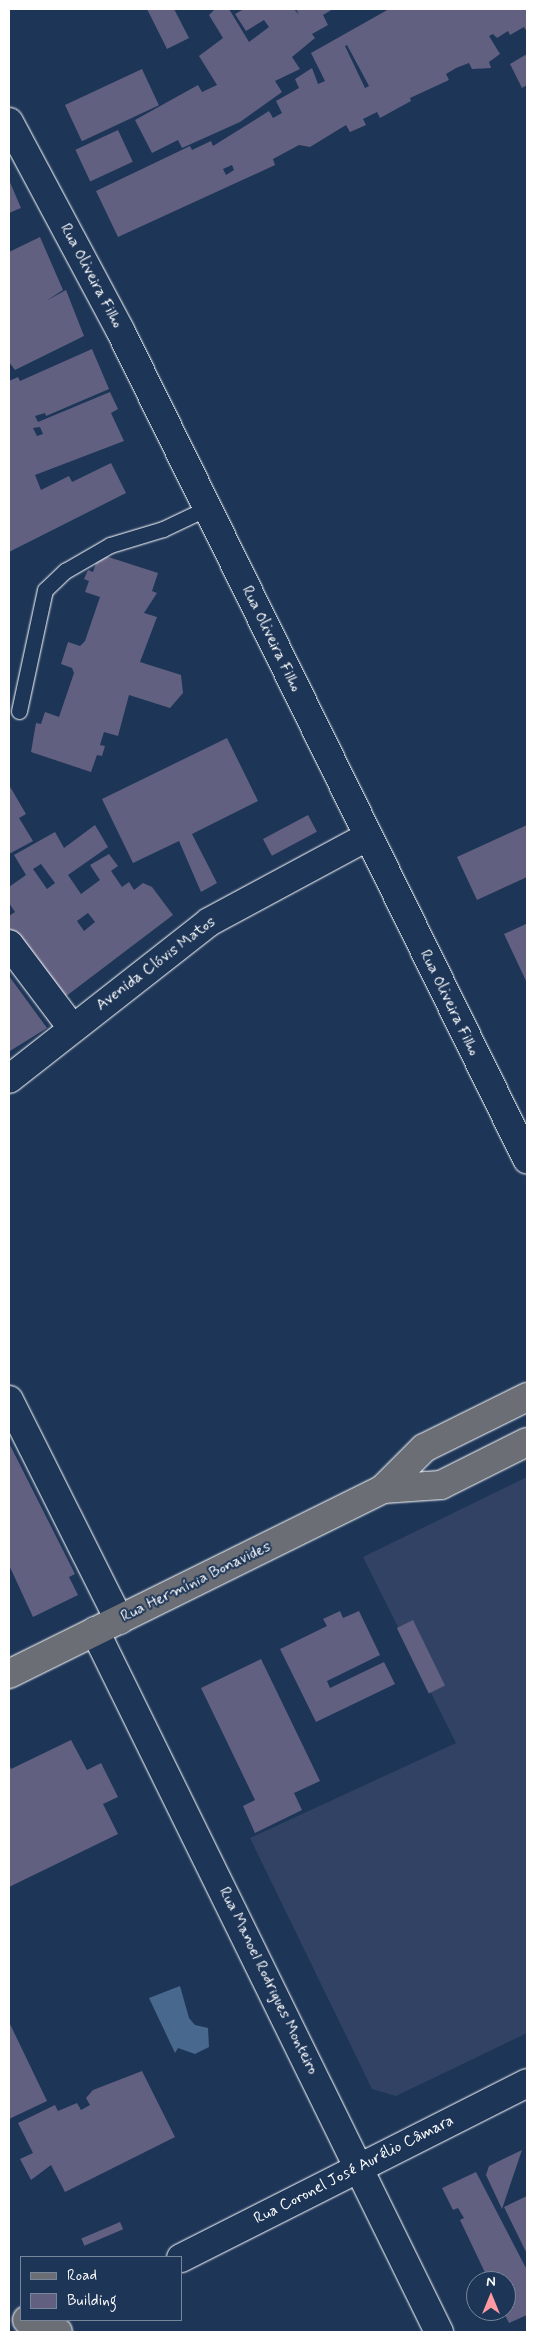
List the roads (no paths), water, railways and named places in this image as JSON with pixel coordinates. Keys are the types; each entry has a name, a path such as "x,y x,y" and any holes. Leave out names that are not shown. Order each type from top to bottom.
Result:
{"main road":[{"name":"Rua Hermínia Bonavides","path":"9,1674 383,1489 424,1448 527,1397"},
{"name":"Rua Hermínia Bonavides","path":"383,1489 441,1485 527,1442"}],"street":[{"name":"Rua Oliveira Filho","path":"9,122 17,157 120,330 367,837 527,1159"},
{"name":"Avenida Clóvis Matos","path":"9,1080 72,1028 210,922 367,837"},
{"path":"9,944 72,1028"},
{"name":"Rua Manoel Rodrigues Monteiro","path":"9,1400 107,1626 359,2167 439,2332"},
{"name":"Rua Coronel José Aurélio Câmara","path":"182,2257 527,2084"}],"lane":[{"path":"19,710 45,590 65,571 110,545 163,529 207,508"}]}
